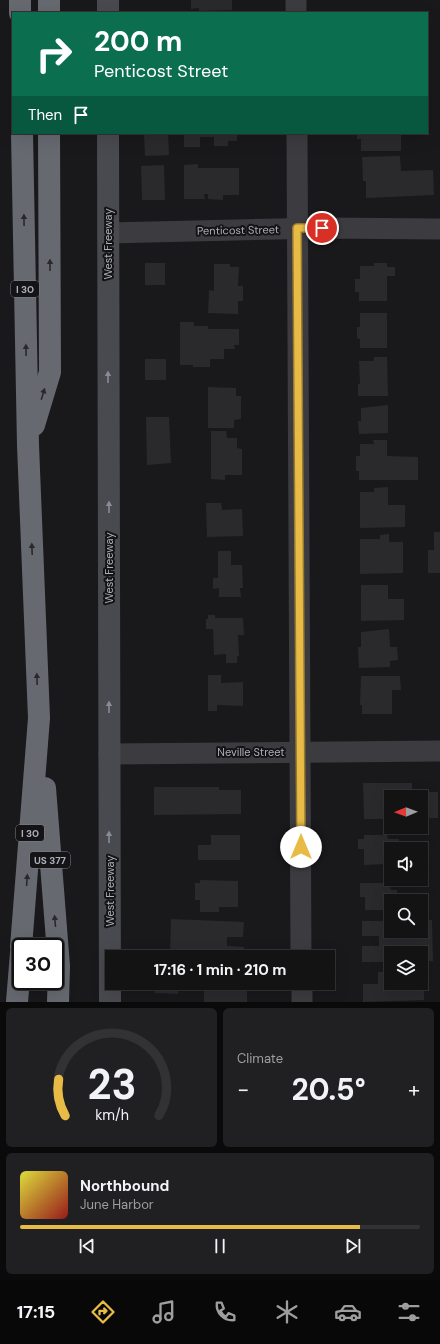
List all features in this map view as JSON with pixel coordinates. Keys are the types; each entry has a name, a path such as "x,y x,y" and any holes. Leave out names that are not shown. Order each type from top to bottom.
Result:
{"highway":[{"path":"20,0 20,12"},
{"path":"49,0 49,12"},
{"name":"I 30","path":"22,134 28,445 39,718 23,938"},
{"path":"28,445 50,372 49,134"},
{"name":"US 377","path":"39,718 59,966 58,1002"},
{"path":"17,1002 18,990"}],"main road":[{"path":"108,0 108,12"},
{"name":"West Freeway","path":"108,134 110,1002"}],"street":[{"path":"296,0 296,12"},
{"path":"297,134 301,950"},
{"name":"Penticost Street","path":"108,233 297,228 440,229"},
{"name":"Neville Street","path":"109,754 440,751"},
{"path":"302,990 302,1002"}],"building":[{"path":"191,0 232,0 232,10 199,11 199,8 191,9"},
{"path":"144,134 168,134 169,155 145,156"},
{"path":"184,134 237,134 237,141 228,141 228,146 214,146 214,137 200,137 200,147 184,147"},
{"path":"357,134 401,134 401,151 361,151 361,139 357,139"},
{"path":"400,156 401,171 433,170 434,195 366,198 366,181 363,181 362,157"},
{"path":"198,164 198,168 239,168 239,195 223,195 223,200 208,199 208,194 204,194 205,199 184,199 184,165"},
{"path":"164,165 165,200 142,200 141,166"},
{"path":"145,263 165,263 165,285 145,285"},
{"path":"374,263 387,263 387,267 395,267 395,276 387,276 387,301 359,301 359,292 355,292 355,279 360,279 360,266 374,266"},
{"path":"214,264 230,264 230,267 239,267 238,286 243,286 243,301 238,301 238,314 208,313 209,290 214,291"},
{"path":"360,313 387,313 387,348 360,348 360,339 357,338 357,327 360,327"},
{"path":"180,322 194,322 194,326 208,326 208,329 239,329 239,345 234,345 235,349 224,349 224,359 210,359 210,367 180,365"},
{"path":"374,357 387,357 388,396 358,396 358,384 360,384 359,361 374,361"},
{"path":"145,359 166,359 166,380 145,380"},
{"path":"208,387 236,388 236,396 241,396 241,419 234,420 234,428 208,428"},
{"path":"388,405 388,433 359,434 358,421 361,421 361,408"},
{"path":"146,417 169,417 171,463 147,465"},
{"path":"211,431 226,431 227,438 237,438 237,448 242,449 242,475 225,475 225,480 211,479"},
{"path":"373,440 387,440 387,456 418,457 418,480 359,480 359,471 356,471 356,456 360,456 360,444 374,444"},
{"path":"388,487 388,505 405,505 405,527 360,528 360,492 374,492 374,488"},
{"path":"206,503 221,503 222,510 242,509 243,536 207,537"},
{"path":"434,532 440,532 440,573 428,573 428,550 434,550"},
{"path":"389,534 389,542 403,542 403,573 360,574 360,539 380,539 380,535"},
{"path":"218,551 231,551 231,565 242,565 243,588 240,588 241,597 219,597 219,588 213,589 213,578 218,578"},
{"path":"361,585 388,585 388,599 404,599 404,620 361,621"},
{"path":"208,615 215,615 215,618 243,618 244,635 238,635 239,656 237,656 237,663 226,663 226,654 214,655 213,629 206,629 206,619 208,619"},
{"path":"389,629 390,647 397,647 398,660 390,661 390,667 359,668 358,647 361,647 361,632"},
{"path":"208,675 221,675 221,683 243,682 243,706 217,705 217,711 208,711"},
{"path":"361,676 400,676 401,690 392,690 392,714 362,714 362,705 360,705"},
{"path":"363,783 412,783 412,789 427,789 384,790 384,819 364,819"},
{"path":"154,787 219,787 219,790 241,790 241,814 154,815"},
{"path":"428,792 438,792 438,818 428,818"},
{"path":"211,835 240,835 240,860 198,860 198,845 211,845"},
{"path":"364,835 387,835 388,839 399,839 399,842 384,842 384,864 364,865 364,849 358,849 358,839 364,839"},
{"path":"200,880 238,881 238,907 219,907 219,912 200,912 200,900 195,900 195,883 200,883"},
{"path":"360,883 384,883 384,886 390,886 391,890 397,890 397,894 384,894 384,910 365,910 365,897 360,897"},
{"path":"171,919 244,922 243,937 227,937 227,946 244,947 244,950 170,950"},
{"path":"428,920 432,920 433,961 428,961 428,946 384,946 384,962 362,962 362,946 379,946 379,936 362,936 362,921 384,921 384,938 428,938"},
{"path":"378,972 384,972 384,990 424,990 424,1000 363,1002 363,984 378,984"},
{"path":"155,990 178,990 178,994 155,993"},
{"path":"204,990 247,990 247,1002 204,1002"}],"route":[{"path":"301,847 297,228 322,228"}]}
